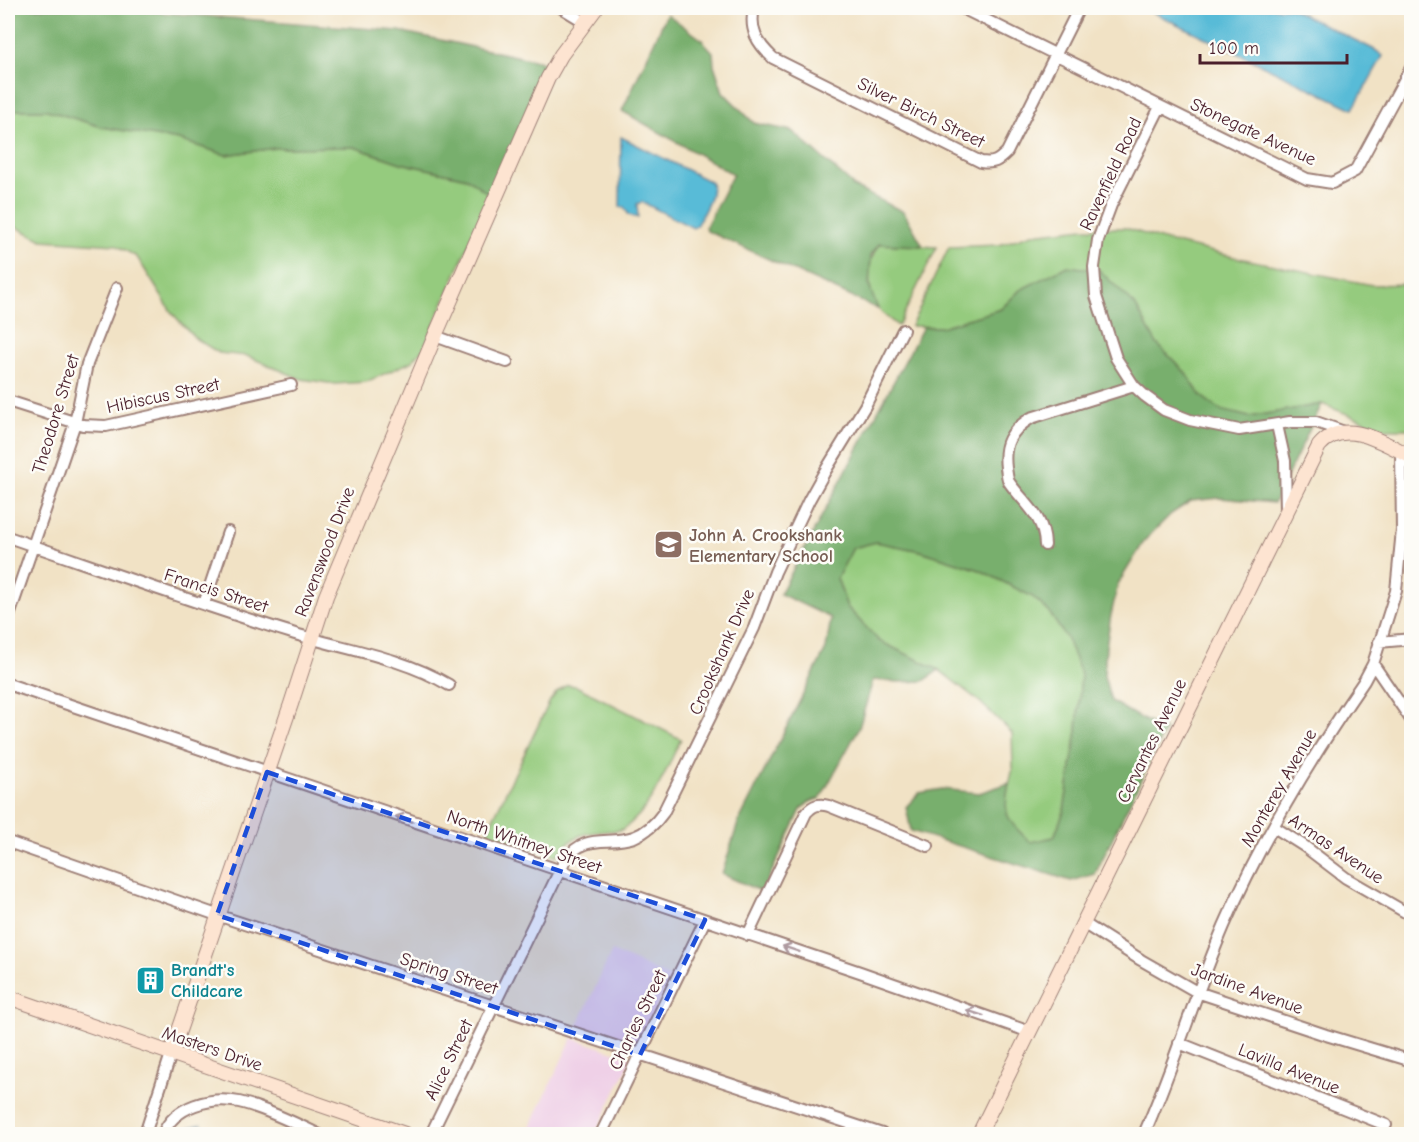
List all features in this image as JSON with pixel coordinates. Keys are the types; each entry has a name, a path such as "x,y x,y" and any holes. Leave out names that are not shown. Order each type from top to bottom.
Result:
{"street":[{"path":"562,8 585,22"},
{"name":"Ravenswood Drive","path":"145,1134 326,596 435,336 548,78 561,55 596,8"},
{"name":"Silver Birch Street","path":"754,8 752,27 757,42 773,58 989,164 997,162 1007,152 1056,54"},
{"name":"Stonegate Avenue","path":"962,8 1307,179 1332,183 1354,171 1412,66"},
{"path":"1056,54 1079,8"},
{"name":"Ravenfield Road","path":"1161,107 1102,225 1098,240 1094,267 1096,296 1116,358 1134,386 1164,410 1190,420 1239,430 1290,422 1316,422 1342,431"},
{"name":"Theodore Street","path":"8,619 75,423 87,364 117,288"},
{"name":"Crookshank Drive","path":"559,871 569,855 578,847 596,840 632,838 653,825 663,813 754,628 775,572 809,500 865,406 903,330"},
{"path":"435,336 507,362"},
{"name":"Hibiscus Street","path":"8,402 93,427 291,385"},
{"path":"1046,545 1045,532 1031,506 1008,480 1004,452 1012,435 1020,425 1031,418 1134,386"},
{"path":"1277,425 1286,461 1286,512"},
{"path":"1342,431 1358,433 1406,454"},
{"name":"Cervantes Avenue","path":"979,1134 1319,446 1331,435 1342,431"},
{"name":"Monterey Avenue","path":"1144,1134 1197,992 1235,903 1274,827 1373,664 1395,591 1406,454"},
{"path":"204,604 228,532"},
{"name":"Francis Street","path":"8,537 311,639 391,659 449,685"},
{"path":"1379,642 1412,639"},
{"path":"1373,664 1412,721"},
{"name":"North Whitney Street","path":"8,684 1030,1032"},
{"path":"748,935 806,813 813,806 824,804 928,846"},
{"name":"Armas Avenue","path":"1274,827 1304,846 1346,878 1412,916"},
{"name":"Spring Street","path":"8,842 217,915 882,1134"},
{"name":"Alice Street","path":"431,1134 559,871"},
{"name":"Charles Street","path":"601,1134 705,920"},
{"name":"Jardine Avenue","path":"1083,923 1197,992 1412,1061"},
{"name":"Masters Drive","path":"8,997 405,1134"},
{"name":"Lavilla Avenue","path":"1179,1043 1386,1125"},
{"path":"163,1134 182,1111 196,1104 220,1101 239,1102 318,1134"}],"highlighted area":[{"path":"267,772 705,920 640,1055 217,915"}],"shaded area":[{"path":"612,951 671,978 636,1049 576,1029"},
{"path":"572,1038 632,1058 595,1134 527,1134"}],"green space":[{"path":"8,8 131,8 139,11 399,31 538,61 548,66 490,195 467,178 401,163 354,147 275,148 226,155 179,140 102,127 47,110 8,110"},
{"path":"667,14 701,39 713,52 714,65 723,92 754,123 792,131 852,186 904,212 923,246 879,244 871,255 869,286 878,309 707,231 705,228 733,174 622,111"},
{"path":"8,110 47,110 102,127 179,140 226,155 275,148 354,147 401,163 467,178 490,195 424,348 411,362 366,382 335,384 301,379 247,356 219,353 196,339 172,313 137,257 116,245 42,240 8,223"},
{"path":"1084,228 1126,228 1163,240 1234,257 1372,285 1411,284 1411,429 1385,429 1322,404 1249,417 1220,410 1201,396 1185,372 1157,344 1135,305 1067,266 1020,290 1001,309 941,327 911,326 949,247 999,245 1032,234"},
{"path":"879,244 937,247 898,326 879,310 871,292 870,267"},
{"path":"1067,266 1099,270 1135,305 1157,344 1185,372 1201,396 1220,410 1249,417 1322,404 1274,503 1220,498 1191,501 1171,514 1145,540 1118,584 1106,647 1104,676 1111,701 1165,730 1095,874 1071,881 911,831 906,807 919,793 942,789 979,793 1009,783 1007,811 1008,817 1016,828 1030,842 1054,837 1064,811 1077,731 1081,674 1067,639 1049,612 1033,597 980,570 921,551 876,542 853,548 837,578 847,607 879,641 939,670 924,681 873,680 859,728 820,799 809,802 801,810 762,892 722,874 738,823 826,649 831,618 780,594 923,327 941,327 1001,309 1020,290"},
{"path":"876,542 921,551 980,570 1033,597 1049,612 1067,639 1081,674 1077,731 1064,811 1054,837 1030,843 1009,822 1005,802 1013,768 1012,733 980,702 939,670 879,641 847,607 837,578 853,548"},
{"path":"567,685 576,686 681,739 651,800 633,821 620,830 579,836 568,843 557,856 486,833 550,701"}],"water":[{"path":"1144,8 1290,8 1383,56 1353,109"},
{"path":"621,137 711,182 710,199 696,226 693,228 642,202 637,204 638,218 629,215 624,207 620,207"},
{"path":"201,1124 210,1134 183,1134 188,1128"}],"place":[{"name":"John A. Crookshank Elementary School","path":"668,545"},
{"name":"Brandt's Childcare","path":"150,980"}]}
